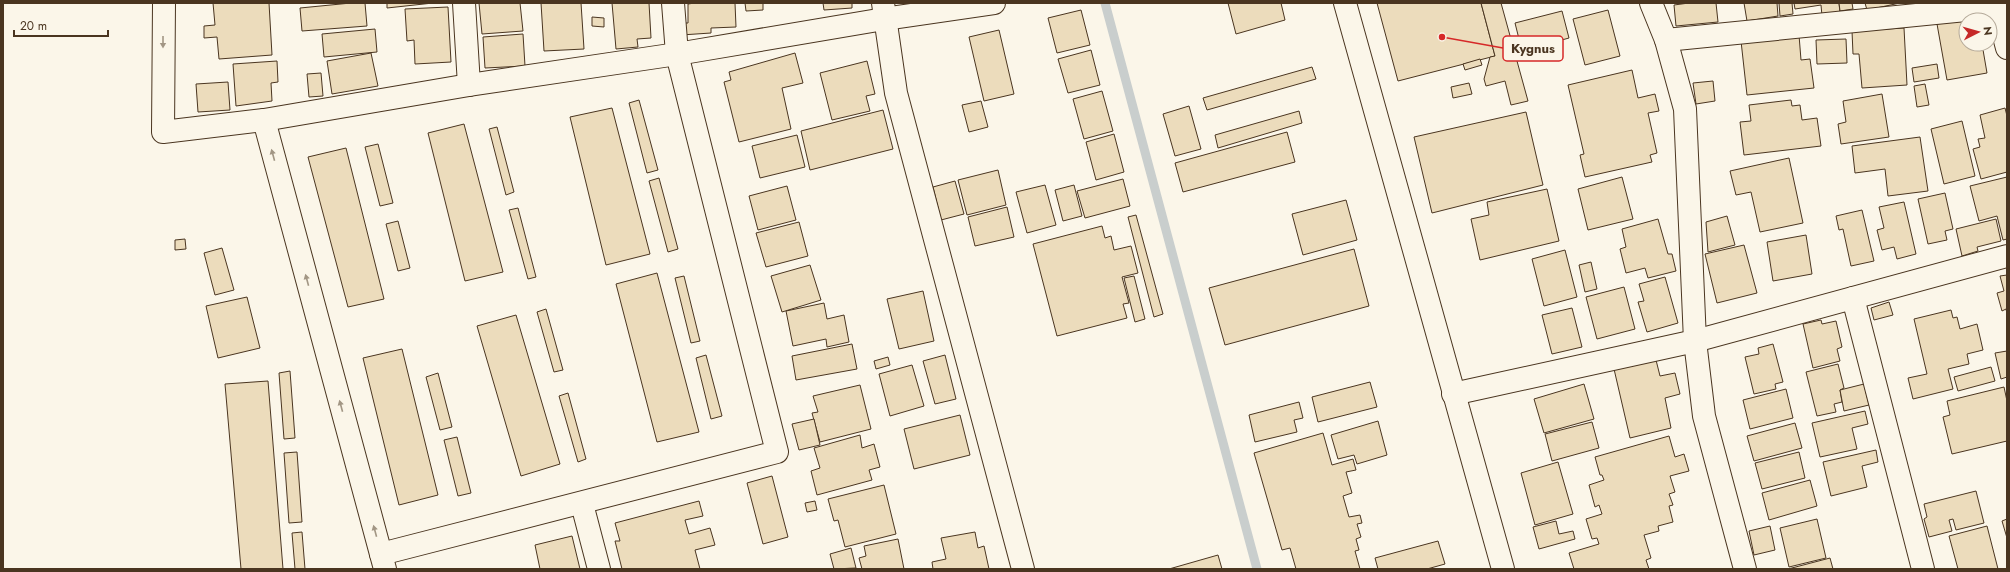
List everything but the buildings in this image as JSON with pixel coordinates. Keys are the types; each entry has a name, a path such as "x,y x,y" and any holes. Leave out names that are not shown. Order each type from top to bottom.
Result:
{"street":[{"path":"164,3 163,132 264,120 469,85 677,54 884,11 994,3"},
{"path":"464,3 469,85"},
{"path":"264,120 383,561 582,504 777,452 677,54 673,3"},
{"path":"1345,3 1503,569"},
{"path":"1651,3 1666,40 1685,109 1695,341 1704,416 1745,569"},
{"path":"1666,40 1996,5 2007,48"},
{"path":"884,11 896,93 1023,569"},
{"path":"1453,394 1695,341 2007,256"},
{"path":"1853,298 1923,569"},
{"path":"582,504 599,569"}],"waterway":[{"path":"1105,3 1257,569"}],"place":[{"name":"Kygnus","path":"1442,37"}]}
